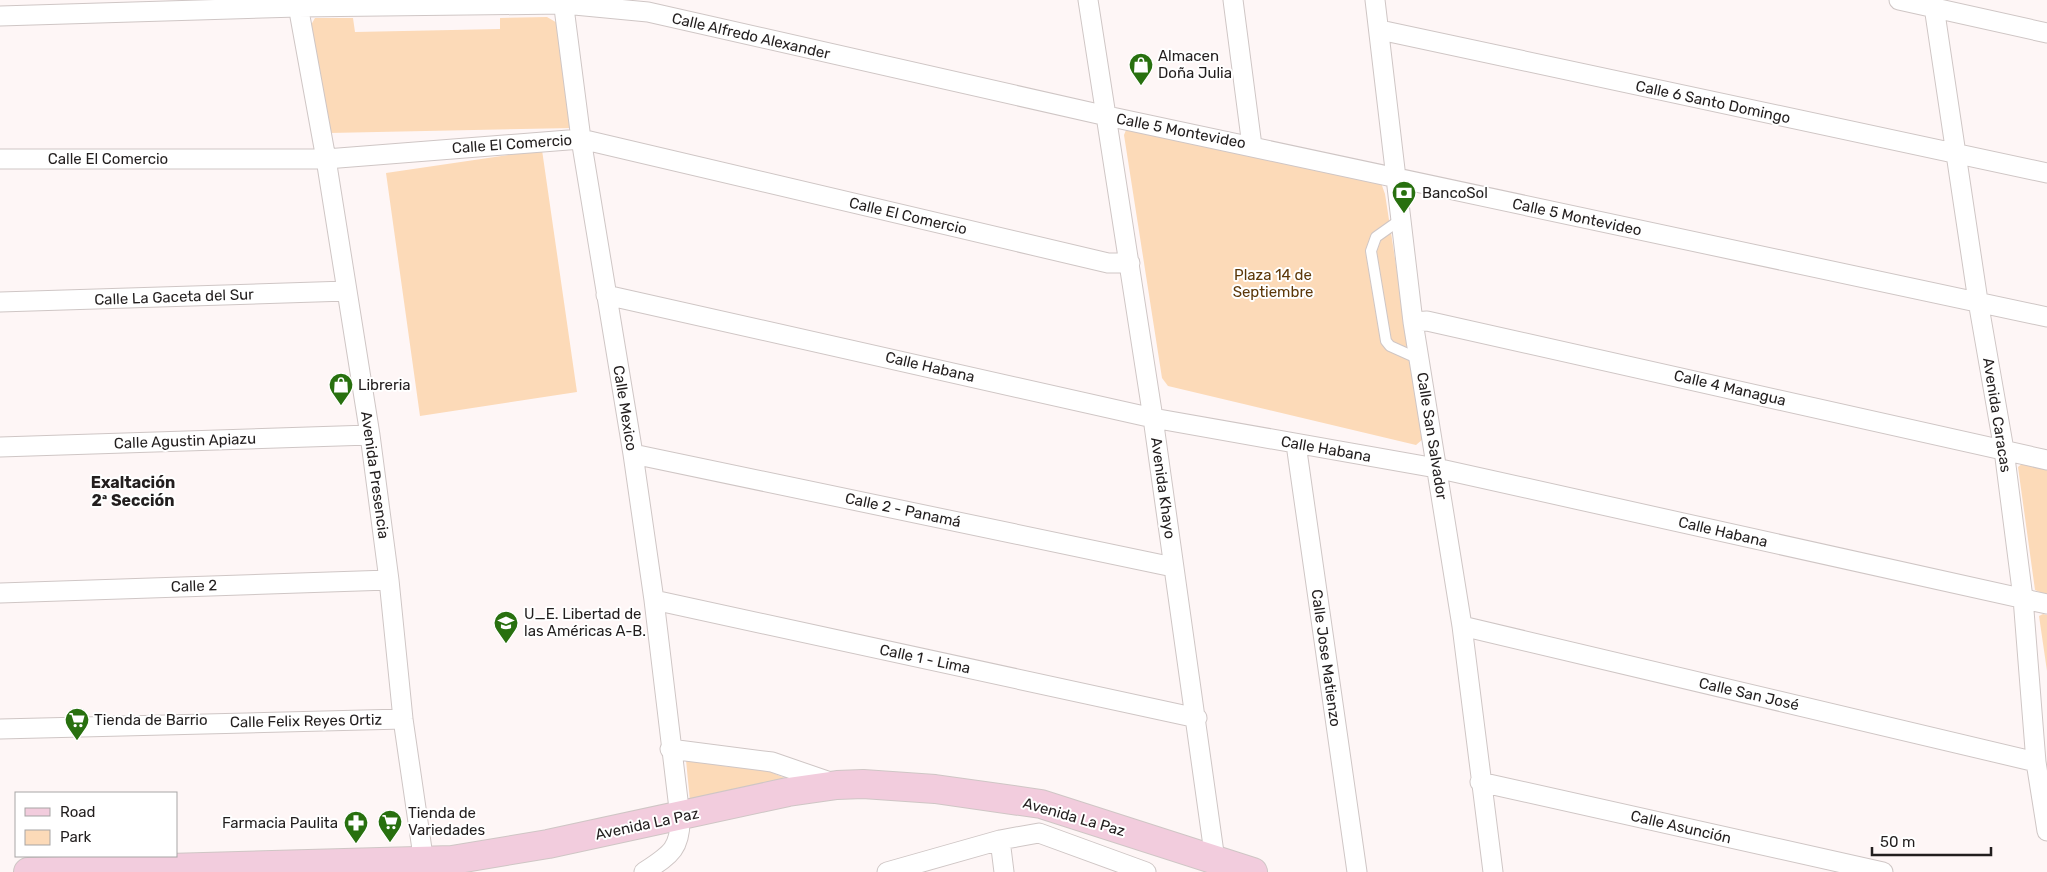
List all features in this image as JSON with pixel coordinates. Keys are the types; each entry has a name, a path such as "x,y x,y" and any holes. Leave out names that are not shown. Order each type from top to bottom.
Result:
{"main road":[{"name":"Avenida La Paz","path":"28,872 452,860 548,844 680,817 788,792 837,784 864,784 935,789 1041,804 1253,872"}],"street":[{"name":"Avenida Khayo","path":"1088,0 1153,418 1173,567 1197,718 1215,860"},
{"path":"1233,0 1252,146"},
{"name":"Calle San Salvador","path":"1375,0 1413,322 1462,626 1480,782 1493,872"},
{"path":"1899,0 1934,4 2047,33"},
{"name":"Calle Alfredo Alexander","path":"0,16 297,4 564,2 648,12 1107,116"},
{"name":"Calle Mexico","path":"564,2 581,139 633,454 654,600 670,749 680,817 680,833 677,846 644,872"},
{"name":"Avenida Presencia","path":"297,4 326,159 370,435 389,580 403,719 424,862"},
{"name":"Avenida Caracas","path":"1934,4 1978,301 2004,450 2024,598 2036,762 2047,831"},
{"name":"Calle 6 Santo Domingo","path":"1380,30 2047,173"},
{"name":"Calle 5 Montevideo","path":"1107,116 2047,317"},
{"name":"Calle El Comercio","path":"0,159 326,159 581,139 1108,263 1130,264"},
{"name":"Calle La Gaceta del Sur","path":"0,302 347,291"},
{"name":"Calle Habana","path":"606,294 1153,418 1436,468 2047,604"},
{"name":"Calle 4 Managua","path":"1413,322 1427,321 2047,460"},
{"name":"Calle Agustin Apiazu","path":"0,447 370,435"},
{"name":"Calle Jose Matienzo","path":"1296,444 1357,872"},
{"name":"Calle 2 - Panamá","path":"633,454 1173,567"},
{"name":"Calle 2","path":"0,593 389,580"},
{"name":"Calle 1 - Lima","path":"654,600 1197,718"},
{"name":"Calle San José","path":"1462,626 2036,762"},
{"name":"Calle Felix Reyes Ortiz","path":"0,729 403,719"},
{"path":"670,749 772,762 837,784"},
{"name":"Calle Asunción","path":"1480,782 1883,872"},
{"name":"Avenida La Paz","path":"887,872 1000,840 1038,834 1057,838 1140,871"},
{"path":"1000,840 1004,872"}],"lane":[{"path":"1400,220 1376,237 1371,251 1386,341 1390,346 1419,358"}],"green space":[{"path":"547,17 559,24 573,128 329,133 311,25 315,18 353,18 355,32 500,29 500,18"},
{"name":"Plaza 14 de Septiembre","path":"1128,125 1380,180 1385,194 1423,439 1416,445 1168,386 1162,378 1124,135"},
{"path":"542,150 577,392 420,416 386,173"},
{"path":"2023,463 2047,468 2047,595 2035,590 2018,467"},
{"path":"2047,615 2047,671 2039,616"},
{"path":"686,760 731,767 759,767 794,782 690,801"}],"place":[{"name":"Almacen Doña Julia","path":"1141,86"},
{"name":"BancoSol","path":"1404,214"},
{"name":"Libreria","path":"341,406"},
{"name":"U_E. Libertad de las Américas A-B.","path":"506,644"},
{"name":"Tienda de Barrio","path":"77,741"},
{"name":"Tienda de Variedades","path":"390,843"},
{"name":"Farmacia Paulita","path":"356,844"}],"district":[{"name":"Exaltación 2ª Sección","path":"133,491"}]}
